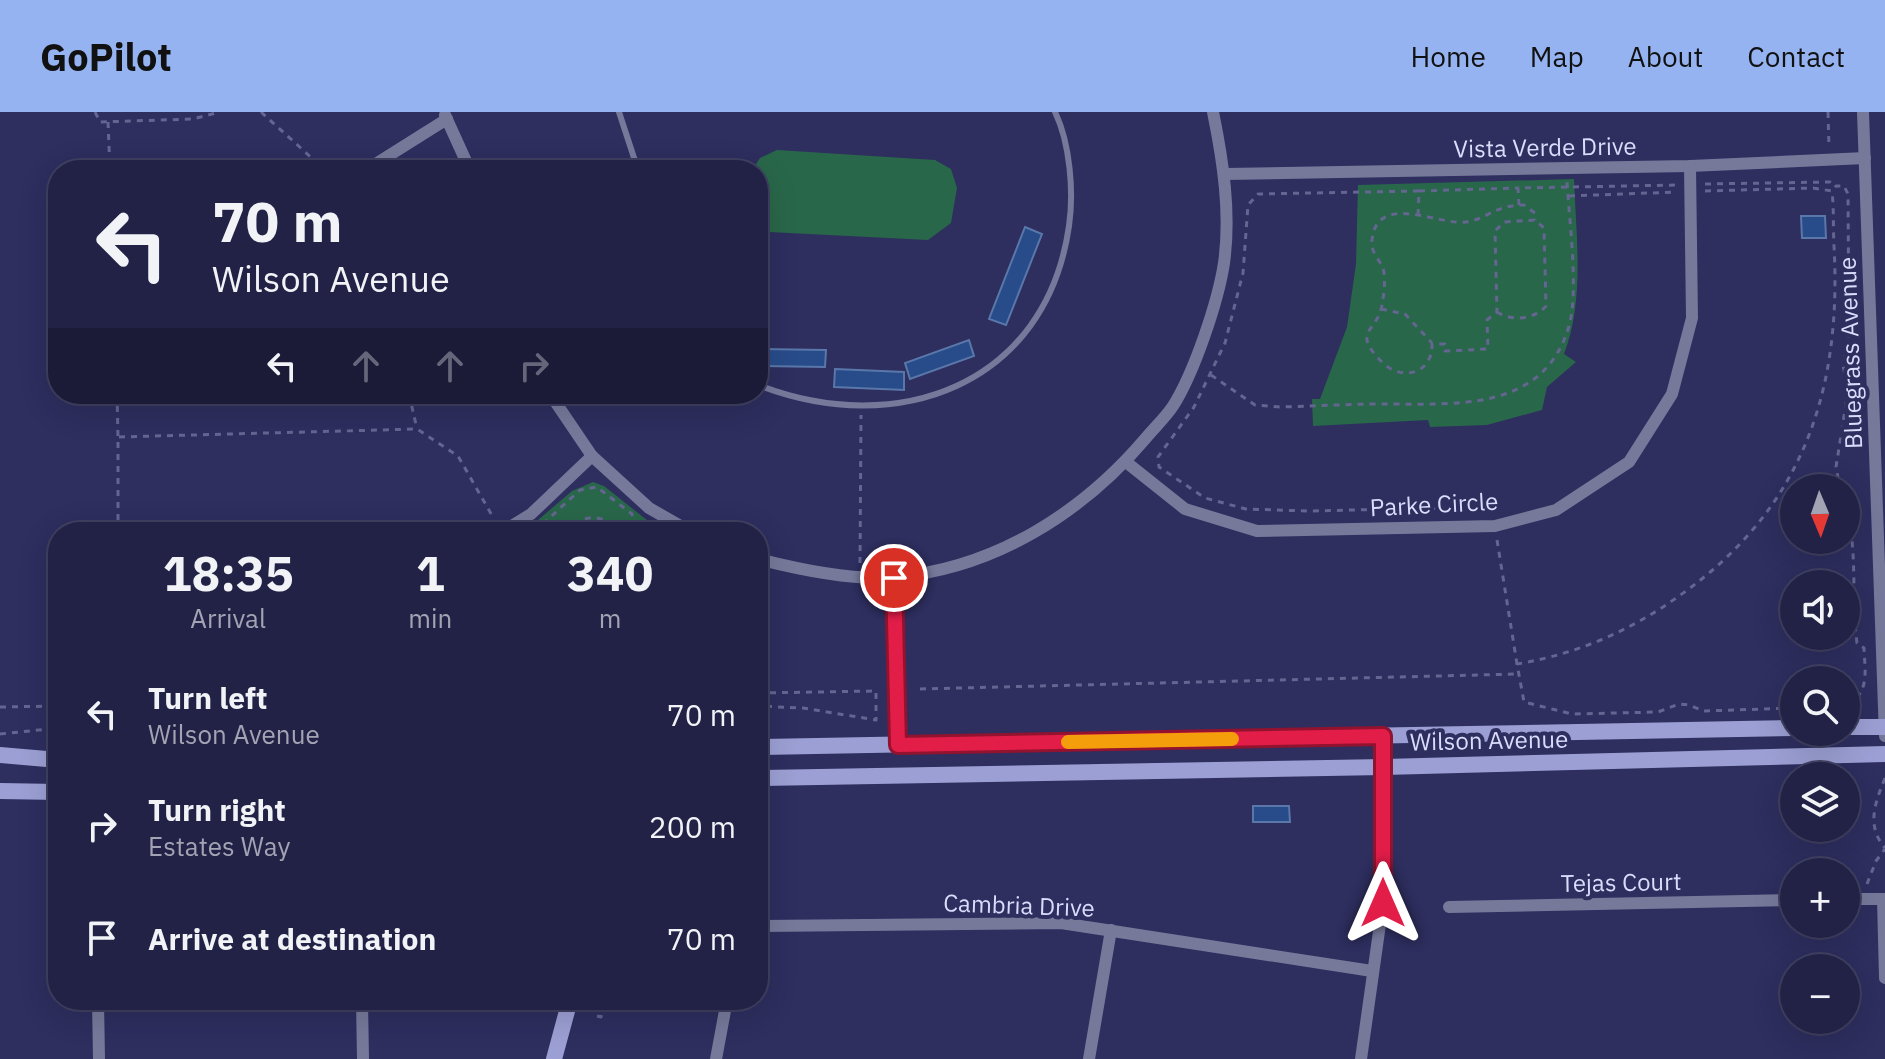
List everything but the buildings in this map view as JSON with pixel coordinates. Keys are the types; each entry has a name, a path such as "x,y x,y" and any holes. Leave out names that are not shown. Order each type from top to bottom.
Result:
{"main road":[{"path":"1860,727 1885,727"},
{"name":"Wilson Avenue","path":"768,747 1780,728"},
{"name":"Wilson Avenue","path":"768,778 1885,754"},
{"path":"0,755 48,759"},
{"path":"0,791 48,792"},
{"path":"554,1059 567,1010"}],"street":[{"path":"768,561 807,571 894,578 955,566 1013,545 1074,509 1126,462 1173,406 1201,345 1224,263 1225,174 1213,112"},
{"name":"Bluegrass Avenue","path":"1863,112 1885,736"},
{"path":"380,160 445,115 465,160"},
{"name":"Vista Verde Drive","path":"1225,174 1690,166 1865,158"},
{"name":"Parke Circle","path":"1126,462 1185,509 1257,531 1495,526 1556,510 1629,462 1672,394 1692,318 1690,166"},
{"path":"557,404 592,456 649,508 674,522"},
{"path":"518,522 531,514 592,456"},
{"path":"894,578 898,745"},
{"path":"1361,1059 1383,903 1383,736"},
{"path":"1863,899 1884,899 1885,978"},
{"name":"Tejas Court","path":"1449,907 1780,900"},
{"name":"Cambria Drive","path":"768,926 1061,923 1372,971"},
{"path":"1089,1059 1111,930"},
{"path":"98,1010 99,1059"},
{"path":"362,1010 363,1059"},
{"path":"716,1059 725,1010"}],"lane":[{"path":"619,112 635,160"},
{"path":"768,388 821,403 862,407 915,402 967,381 996,365 1025,332 1048,295 1065,254 1072,205 1066,153 1055,112"}],"path":[{"path":"95,112 100,122 193,119 220,112"},
{"path":"261,112 314,160"},
{"path":"108,122 110,160"},
{"path":"1780,708 1704,711 1679,704 1658,712 1572,714 1524,702 1494,507 1246,509 1205,498 1159,467 1158,457 1194,407 1211,375 1233,320 1246,253 1248,205 1258,194 1830,182 1844,186 1848,194 1845,214 1849,339 1843,365 1848,391 1837,474"},
{"path":"1517,664 1599,642 1646,618 1729,558 1766,516 1794,471 1809,437 1827,370 1834,336 1832,191 1836,186"},
{"path":"1518,188 1519,205"},
{"path":"1418,215 1419,191"},
{"path":"1211,375 1241,398 1265,407 1466,404 1501,397 1538,378 1557,355 1570,325 1569,196"},
{"path":"1381,309 1405,314 1432,344 1431,358 1425,367 1413,373 1399,373 1384,365 1370,349 1368,329 1381,309 1384,276 1372,246 1373,234 1381,221 1404,212 1467,222 1499,208 1519,205 1531,208 1535,220 1544,228 1546,306 1538,315 1526,317 1503,316 1497,312"},
{"path":"1497,312 1495,231 1504,222 1535,220"},
{"path":"1432,344 1445,344 1445,351 1488,349 1487,320 1497,312"},
{"path":"117,404 118,522"},
{"path":"411,404 417,429"},
{"path":"860,575 862,407"},
{"path":"118,437 417,429 458,456 494,519"},
{"path":"545,522 580,490 597,487 632,514 633,522"},
{"path":"576,522 595,517 610,522"},
{"path":"1854,554 1852,607 1857,643 1864,648 1865,686 1860,697"},
{"path":"920,689 1518,674"},
{"path":"768,693 876,691 876,720 803,708 768,706"},
{"path":"0,707 48,706"},
{"path":"0,734 48,729"},
{"path":"1863,899 1868,877 1885,849 1873,829 1873,819 1885,778"},
{"path":"597,1016 601,1017 603,1010"}],"green space":[{"path":"777,150 935,160 951,169 957,188 951,223 928,240 769,232 768,160 759,160"},
{"path":"1574,179 1577,290 1571,333 1564,354 1576,362 1547,387 1542,410 1487,425 1430,427 1428,420 1313,426 1312,399 1320,399 1347,327 1356,264 1358,185"},
{"path":"593,482 604,486 649,522 536,522 572,491"}],"slow traffic":[{"path":"1068,742 1232,739"}],"route":[{"path":"894,578 898,745 1383,736 1383,903"}]}
